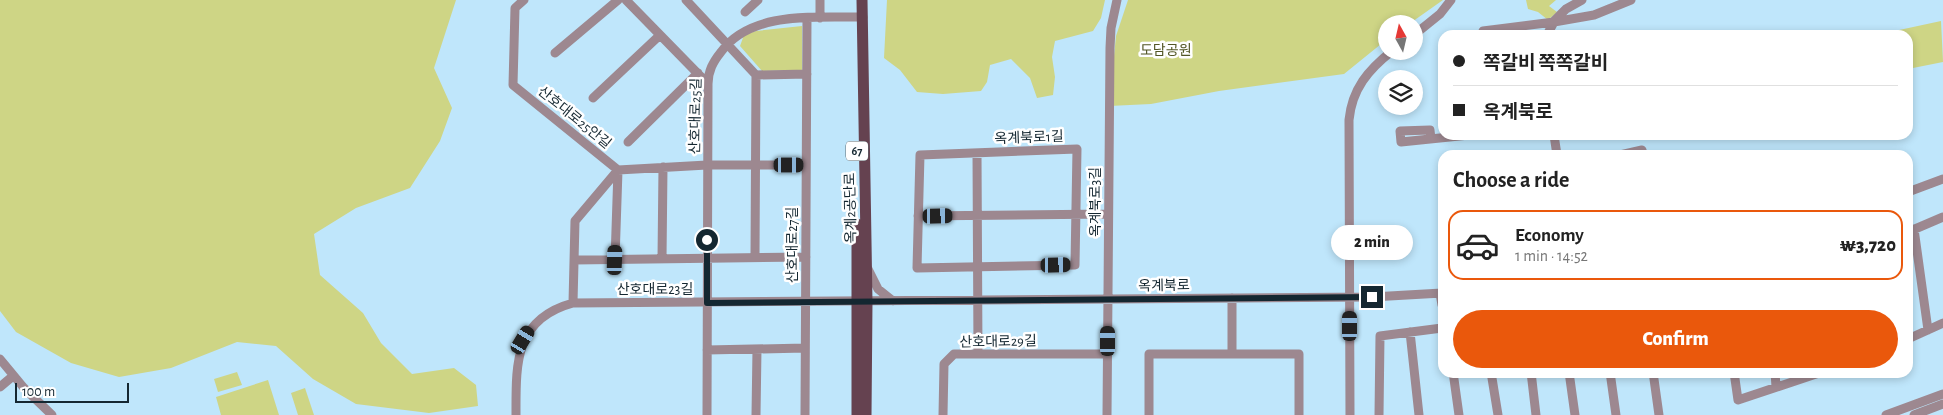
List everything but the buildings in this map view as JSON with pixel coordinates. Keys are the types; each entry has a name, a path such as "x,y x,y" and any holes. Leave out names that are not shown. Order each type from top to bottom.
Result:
{"main road":[{"name":"옥계2공단로","path":"856,0 859,17 866,264 862,302 857,415"},
{"name":"옥계2공단로","path":"862,0 859,17 862,302 866,415"}],"street":[{"name":"산호대로25안길","path":"524,0 515,8 513,85 618,170"},
{"path":"556,53 618,0"},
{"path":"626,0 708,84"},
{"path":"686,0 756,75 755,258"},
{"path":"746,12 758,0"},
{"path":"820,0 820,18"},
{"name":"옥계북로3길","path":"1108,299 1111,28 1117,0"},
{"path":"1423,28 1440,14 1451,0"},
{"path":"1550,30 1554,22 1566,9 1582,0"},
{"path":"1491,30 1594,15 1631,0"},
{"name":"산호대로25길","path":"706,415 708,84 711,66 727,44 755,27 771,22 807,18 859,17"},
{"name":"산호대로27길","path":"805,415 807,18"},
{"path":"593,98 660,35"},
{"path":"1350,415 1348,120 1350,107 1358,86 1381,60"},
{"path":"628,142 698,73"},
{"path":"756,75 806,74"},
{"path":"1431,139 1438,138"},
{"name":"옥계북로1길","path":"1077,149 1075,265 917,268 920,155 977,153 1077,149"},
{"name":"옥계북로1길","path":"977,153 978,300"},
{"path":"573,303 576,221 618,170 708,165"},
{"name":"산호대로25길","path":"708,165 806,165"},
{"path":"662,259 663,168"},
{"path":"615,260 618,170"},
{"path":"1913,190 1943,179"},
{"path":"918,216 1108,214"},
{"path":"1913,229 1943,217"},
{"path":"1913,242 1928,330"},
{"path":"574,260 806,257"},
{"path":"866,264 878,289 893,301"},
{"name":"옥계북로","path":"862,302 1232,298 1438,293"},
{"path":"1232,298 1232,354"},
{"path":"1107,415 1108,299"},
{"path":"978,300 978,354"},
{"name":"산호대로23길","path":"516,415 517,365 523,340 529,330 547,313 558,307 573,303 862,302"},
{"path":"1913,337 1943,323"},
{"path":"1379,415 1380,336 1438,328"},
{"path":"1410,332 1420,415"},
{"path":"707,350 805,348"},
{"path":"756,415 757,349"},
{"name":"산호대로29길","path":"943,415 944,364 954,354 1107,354"},
{"path":"1149,415 1149,354 1299,354 1299,415"},
{"path":"0,359 13,376 52,415"},
{"path":"0,387 13,376"},
{"path":"1454,378 1459,415"},
{"path":"1492,378 1498,415"},
{"path":"1532,378 1536,415"},
{"path":"1571,378 1575,415"},
{"path":"1611,378 1616,415"},
{"path":"1654,378 1659,415"},
{"path":"1735,378 1738,400 1800,378"},
{"path":"1775,378 1776,387"},
{"path":"1886,415 1943,394"},
{"path":"1914,415 1943,404"}],"green space":[{"path":"0,0 456,0 434,68 452,108 440,141 410,188 356,208 314,234 320,275 363,313 381,343 412,374 454,368 476,385 478,406 429,413 356,404 313,379 276,346 237,342 171,368 119,377 71,363 16,332 0,311"},
{"path":"887,0 1105,0 1101,18 1093,31 1055,41 1052,57 1055,77 1053,95 1037,98 1030,78 1011,59 990,65 987,82 981,91 943,94 917,92 900,70 884,58"},
{"name":"도담공원","path":"1128,0 1443,0 1422,15 1378,15 1378,46 1344,74 1219,91 1151,104 1109,106 1116,36"},
{"path":"1526,0 1556,0 1549,6 1557,12 1548,20 1538,12 1528,9"},
{"path":"1941,21 1943,62 1913,68 1913,30 1899,30"},
{"path":"802,26 802,70 762,71 740,46 744,35 756,31"},
{"path":"237,372 242,385 218,392 214,379"},
{"path":"268,380 279,415 221,415 216,397"},
{"path":"305,388 314,415 298,415 291,393"}],"route":[{"path":"707,240 707,303 1372,297"}]}
